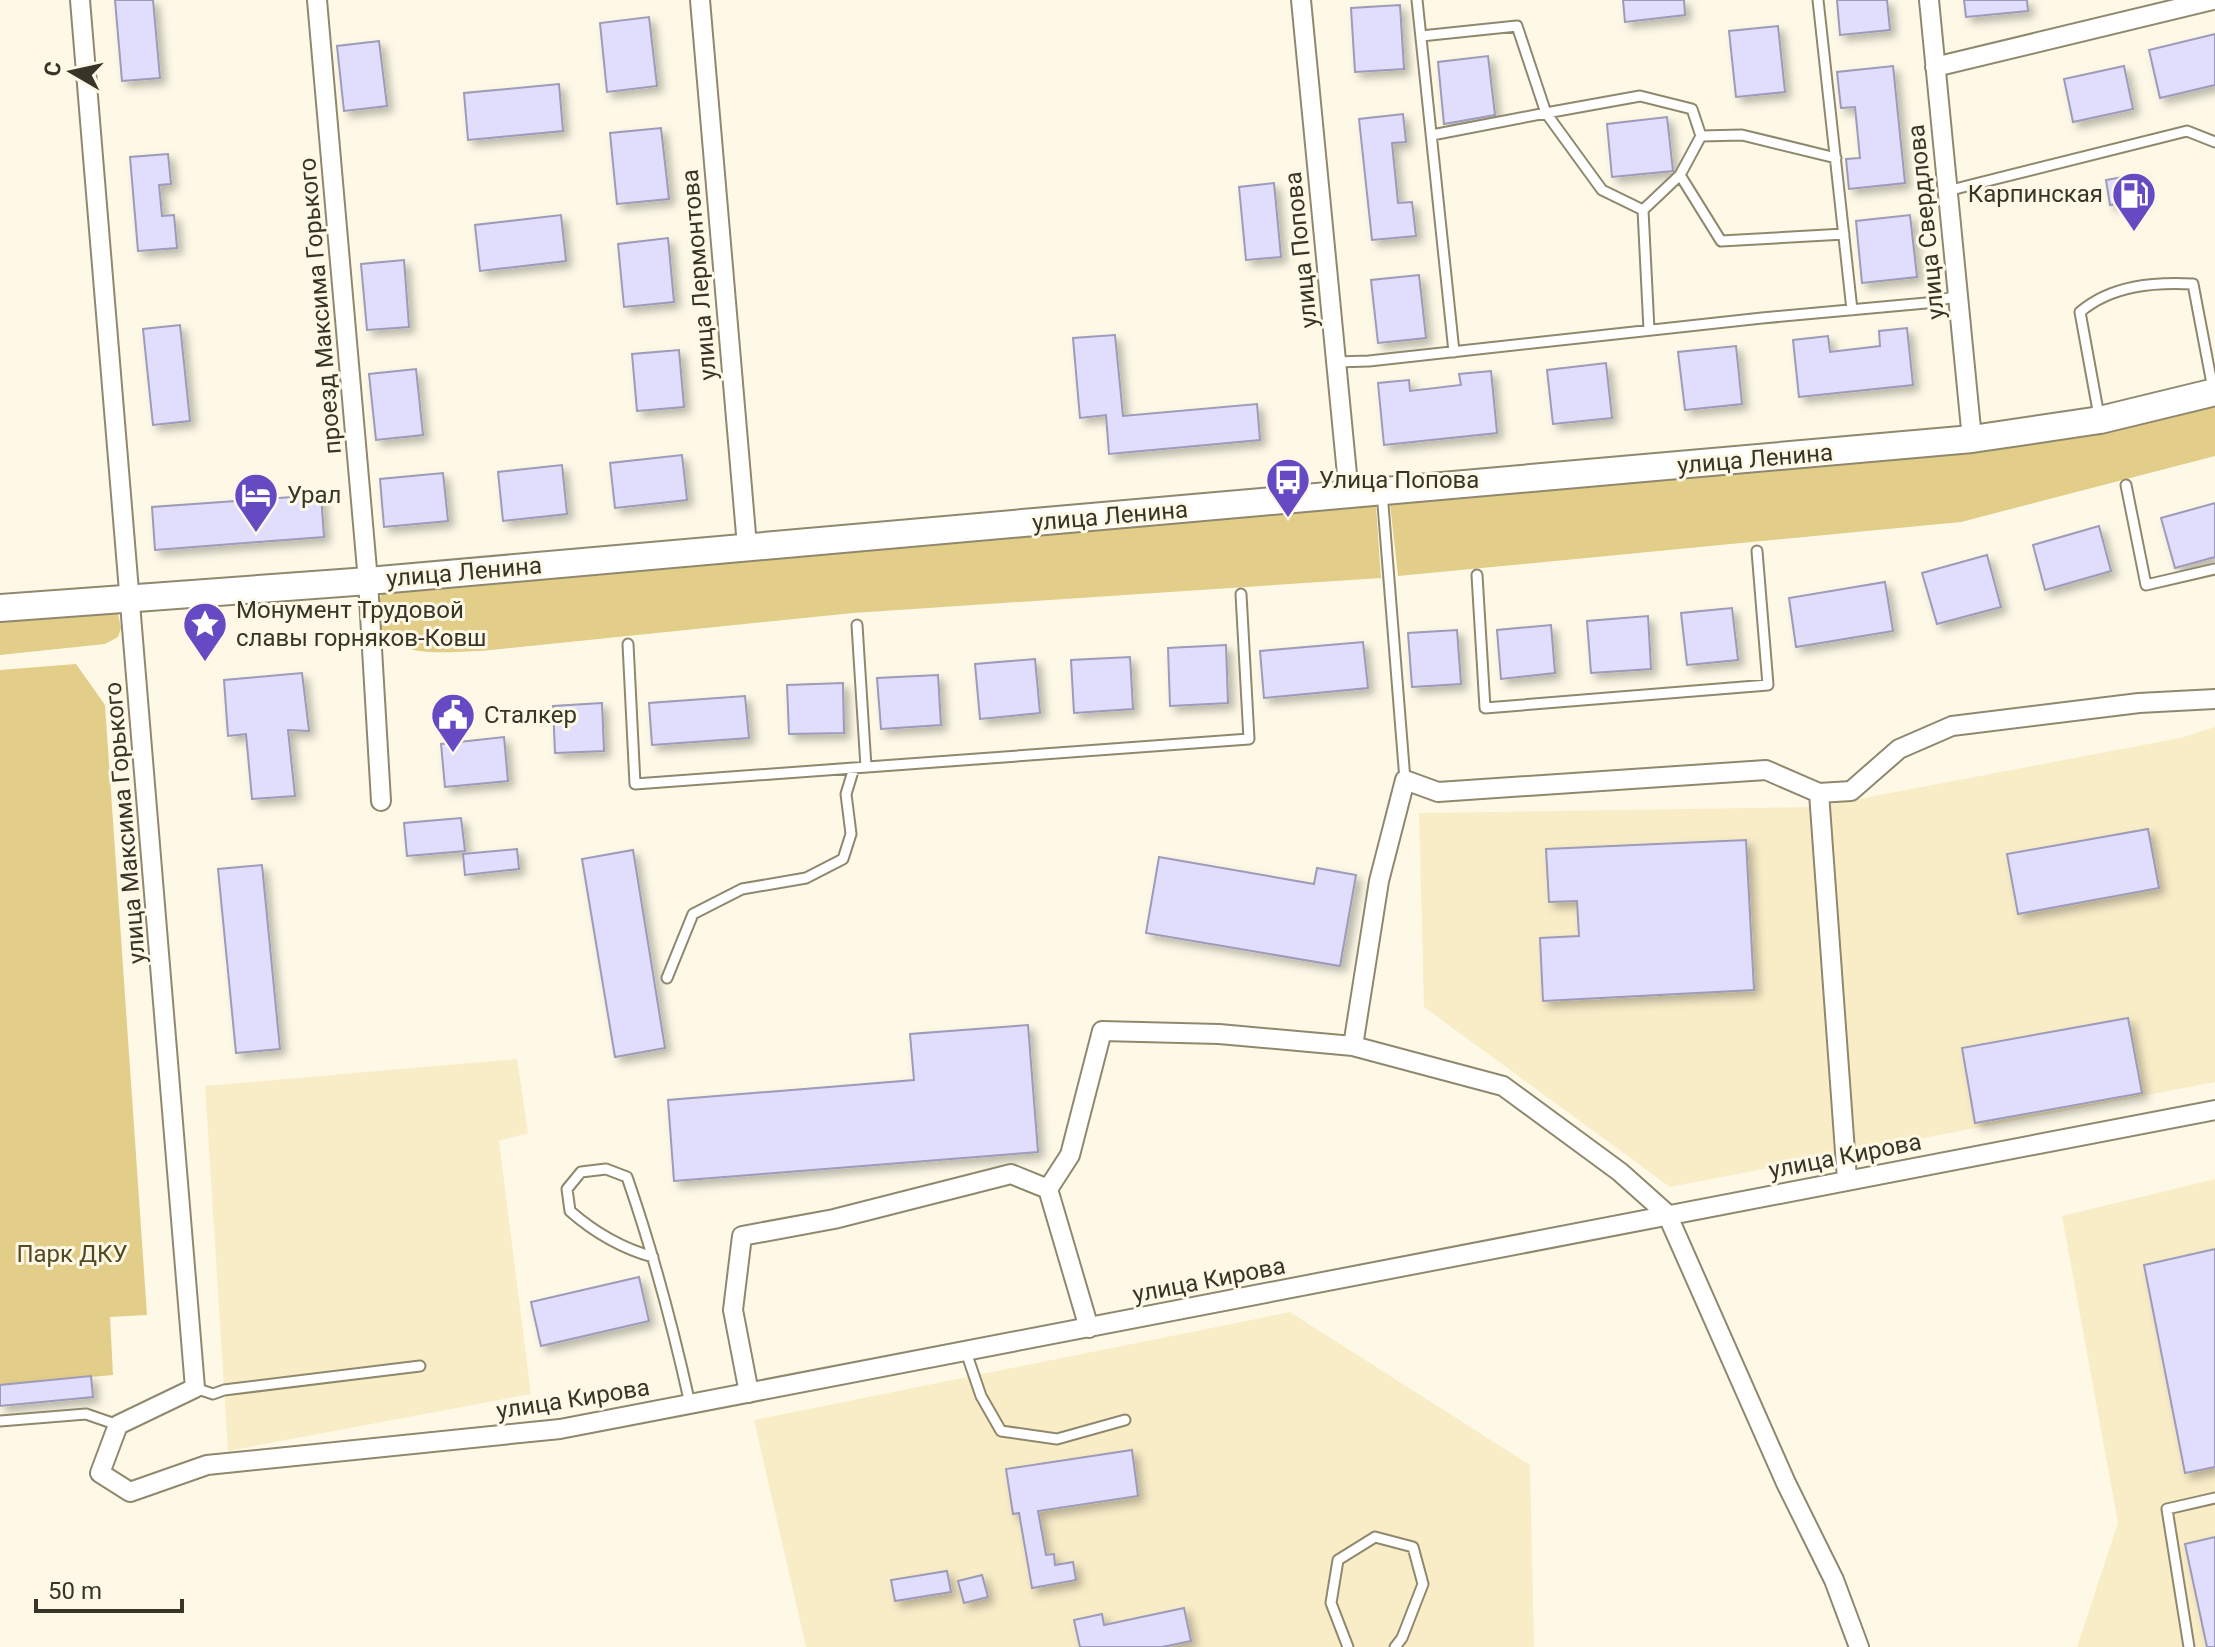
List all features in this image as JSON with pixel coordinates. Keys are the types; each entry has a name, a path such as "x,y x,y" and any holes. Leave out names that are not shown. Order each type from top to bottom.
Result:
{"street":[{"name":"улица Максима Горького","path":"80,0 195,1388"},
{"name":"проезд Максима Горького","path":"317,0 368,581 381,801"},
{"name":"улица Лермонтова","path":"700,0 747,546"},
{"name":"улица Попова","path":"1301,0 1349,495"},
{"name":"улица Свердлова","path":"1929,0 1972,439"},
{"path":"1935,67 2213,0"},
{"name":"улица Ленина","path":"0,608 368,581 1972,439 2100,420 2214,392"},
{"path":"1353,1046 1379,881 1405,780 1438,792 1766,770 1819,793 1851,791 1899,749 1952,726 2139,703 2215,699"},
{"path":"1819,793 1847,1179"},
{"path":"1089,1328 1048,1189 1070,1155 1102,1031 1219,1034 1353,1046 1503,1086 1620,1172 1667,1214 1786,1483 1834,1580 1859,1647"},
{"name":"улица Кирова","path":"118,1425 100,1473 130,1492 207,1465 560,1429 2215,1110"},
{"path":"749,1393 733,1310 742,1236 834,1219 1011,1174 1048,1189"},
{"path":"118,1425 195,1388"}],"lane":[{"path":"1417,0 1454,352"},
{"path":"1818,0 1852,310"},
{"path":"1421,36 1517,26 1546,113 1602,190 1643,210"},
{"path":"1432,135 1640,96 1692,109 1701,136 1680,175 1643,210 1649,330"},
{"path":"1947,191 2187,131 2215,142"},
{"path":"1701,136 1742,135 1836,158"},
{"path":"1680,175 1721,241 1844,234"},
{"path":"2100,420 2080,312 2097,297 2157,282 2193,284 2214,392"},
{"path":"1336,362 1926,303 1958,296"},
{"path":"2126,485 2146,585 2215,569"},
{"path":"1382,492 1405,780"},
{"path":"1477,575 1485,708 1768,685 1757,551"},
{"path":"628,644 635,784 1249,739 1241,594"},
{"path":"857,625 866,767"},
{"path":"667,978 693,914 742,889 806,878 843,859 851,834 846,794 854,768"},
{"path":"653,1257 617,1244 570,1211 567,1189 581,1172 606,1169 627,1177 647,1235 674,1329 690,1404"},
{"path":"966,1352 981,1396 1001,1431 1057,1439 1125,1420"},
{"path":"195,1388 213,1394 224,1390 420,1366"},
{"path":"0,1421 86,1414 118,1425"},
{"path":"2189,1647 2167,1509 2215,1498"},
{"path":"1348,1647 1331,1603 1338,1560 1375,1537 1413,1547 1423,1584 1402,1638 1395,1647"}],"shaded area":[{"path":"2215,727 2215,1082 1670,1187 1424,1007 1419,813 1816,807 2180,738"},
{"path":"517,1059 528,1133 499,1141 531,1394 228,1451 205,1086"},
{"path":"2215,1179 2215,1647 2077,1647 2118,1523 2062,1216"},
{"path":"1290,1312 1530,1465 1534,1647 806,1647 754,1420"}],"green space":[{"path":"2215,405 2215,456 1961,522 1398,576 1390,504 1973,452 2093,434"},
{"path":"1376,506 1381,578 853,613 481,651 430,652 406,648 382,638 379,620 378,608 383,592"},
{"path":"117,609 121,628 118,637 105,644 0,655 0,616"},
{"name":"Парк ДКУ","path":"76,664 105,705 147,1315 110,1317 113,1375 0,1385 0,670"}],"building":[{"path":"115,0 153,0 160,78 122,81"},
{"path":"1623,0 1684,0 1685,15 1625,22"},
{"path":"1837,0 1887,0 1890,30 1840,35"},
{"path":"1964,0 2027,0 2028,11 1966,17"},
{"path":"1400,5 1404,69 1355,72 1351,8"},
{"path":"649,17 657,86 607,92 600,23"},
{"path":"1778,26 1785,92 1736,97 1729,31"},
{"path":"2215,34 2215,85 2160,98 2149,50"},
{"path":"379,41 387,106 344,111 337,46"},
{"path":"1488,56 1495,115 1444,124 1438,62"},
{"path":"1893,66 1905,183 1849,189 1846,159 1860,158 1855,107 1841,108 1837,72"},
{"path":"2124,66 2133,109 2073,122 2064,79"},
{"path":"559,84 563,131 468,140 464,93"},
{"path":"1403,114 1406,142 1392,143 1398,203 1412,202 1416,236 1372,240 1359,119"},
{"path":"1667,117 1673,171 1612,177 1607,124"},
{"path":"661,128 669,199 617,204 610,133"},
{"path":"168,154 171,184 159,185 162,216 174,215 177,248 138,251 130,157"},
{"path":"2139,174 2143,200 2110,205 2106,180"},
{"path":"1274,183 1281,257 1246,260 1239,187"},
{"path":"561,215 566,261 480,271 475,225"},
{"path":"1910,215 1917,277 1862,283 1856,221"},
{"path":"668,238 674,302 624,307 618,244"},
{"path":"404,260 409,327 367,330 361,264"},
{"path":"1419,275 1426,338 1378,343 1371,280"},
{"path":"180,325 190,421 153,425 143,329"},
{"path":"1907,328 1913,385 1799,397 1793,340 1828,336 1830,352 1880,346 1879,331"},
{"path":"1115,335 1123,416 1257,404 1260,440 1109,454 1106,415 1080,418 1073,338"},
{"path":"1736,346 1742,404 1685,410 1678,352"},
{"path":"679,350 684,407 637,411 632,354"},
{"path":"1606,363 1612,418 1553,424 1547,370"},
{"path":"416,369 423,435 376,440 369,374"},
{"path":"1491,371 1497,433 1384,445 1378,383 1409,380 1410,391 1461,385 1459,374"},
{"path":"682,455 687,500 615,508 610,463"},
{"path":"562,465 567,514 503,521 498,472"},
{"path":"443,473 448,521 384,527 380,479"},
{"path":"321,495 324,537 155,550 152,507"},
{"path":"2215,503 2215,557 2175,568 2161,518"},
{"path":"2099,526 2111,571 2045,590 2033,545"},
{"path":"1987,555 2001,607 1937,624 1922,573"},
{"path":"1885,582 1893,631 1796,647 1789,598"},
{"path":"1732,608 1738,660 1687,665 1681,613"},
{"path":"1648,616 1651,669 1591,673 1587,621"},
{"path":"1551,625 1555,673 1501,679 1497,630"},
{"path":"1457,630 1461,684 1412,687 1408,633"},
{"path":"1363,642 1368,688 1264,698 1260,651"},
{"path":"1226,645 1228,703 1170,706 1168,648"},
{"path":"1130,657 1133,709 1074,713 1071,660"},
{"path":"1035,659 1040,713 980,719 975,664"},
{"path":"302,673 309,731 288,730 295,796 252,799 246,734 228,736 224,680"},
{"path":"938,675 941,725 881,729 877,678"},
{"path":"843,683 844,733 789,734 787,685"},
{"path":"745,696 749,738 652,745 649,703"},
{"path":"602,703 604,751 555,753 553,706"},
{"path":"504,737 508,781 445,787 441,744"},
{"path":"461,818 465,851 407,856 404,823"},
{"path":"2148,829 2159,888 2018,914 2007,854"},
{"path":"1746,840 1754,990 1543,1001 1540,938 1579,936 1577,901 1549,902 1546,849"},
{"path":"517,849 519,869 465,875 463,854"},
{"path":"633,850 665,1048 615,1057 582,859"},
{"path":"1159,857 1314,884 1317,868 1356,875 1340,966 1146,933"},
{"path":"262,865 280,1049 236,1053 218,869"},
{"path":"2128,1018 2142,1093 1975,1123 1962,1048"},
{"path":"1028,1025 1038,1152 674,1181 668,1100 914,1080 910,1034"},
{"path":"2215,1249 2215,1467 2185,1473 2144,1265"},
{"path":"639,1277 649,1321 541,1346 531,1302"},
{"path":"91,1376 93,1397 0,1406 0,1385"},
{"path":"1132,1450 1138,1496 1038,1511 1046,1555 1054,1554 1055,1565 1073,1562 1076,1580 1032,1588 1019,1513 1013,1514 1006,1469"},
{"path":"2215,1537 2215,1647 2207,1647 2185,1544"},
{"path":"947,1571 951,1592 895,1601 891,1580"},
{"path":"982,1575 988,1597 964,1603 958,1581"},
{"path":"1184,1608 1191,1641 1162,1647 1080,1647 1074,1620 1102,1614 1104,1625"}],"place":[{"name":"Карпинская","path":"2134,233"},
{"name":"Улица Попова","path":"1288,519"},
{"name":"Урал","path":"256,534"},
{"name":"Монумент Трудовой славы горняков-Ковш","path":"205,663"},
{"name":"Сталкер","path":"453,754"}]}
